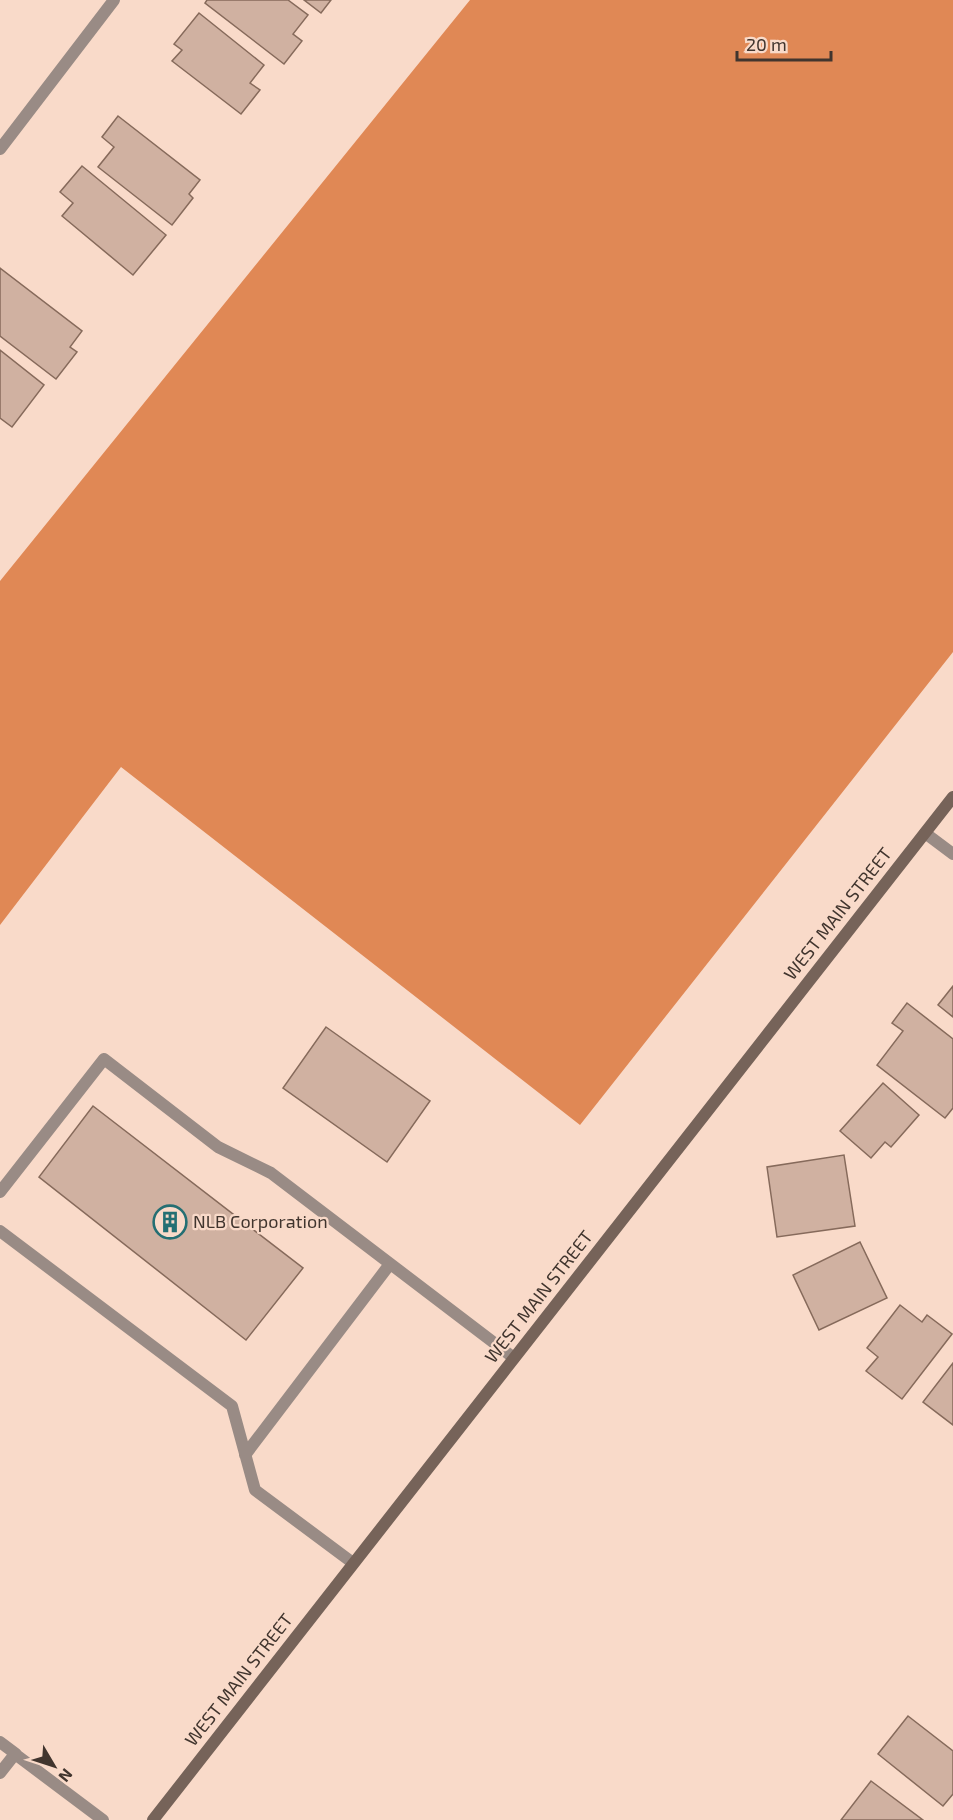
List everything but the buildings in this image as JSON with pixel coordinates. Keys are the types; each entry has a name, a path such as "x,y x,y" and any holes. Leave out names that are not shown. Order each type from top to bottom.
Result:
{"main road":[{"name":"WEST MAIN STREET","path":"153,1820 953,796"}],"street":[{"path":"0,149 114,0"},
{"path":"925,832 953,854"},
{"path":"0,1192 104,1059 218,1147 271,1173 514,1358"},
{"path":"0,1231 232,1406 255,1490 353,1563"},
{"path":"245,1455 390,1264"},
{"path":"0,1742 103,1820"},
{"path":"0,1773 16,1754"}],"shaded area":[{"path":"470,0 953,0 953,652 580,1125 121,767 0,925 0,581"}],"place":[{"name":"NLB Corporation","path":"170,1222"}]}
